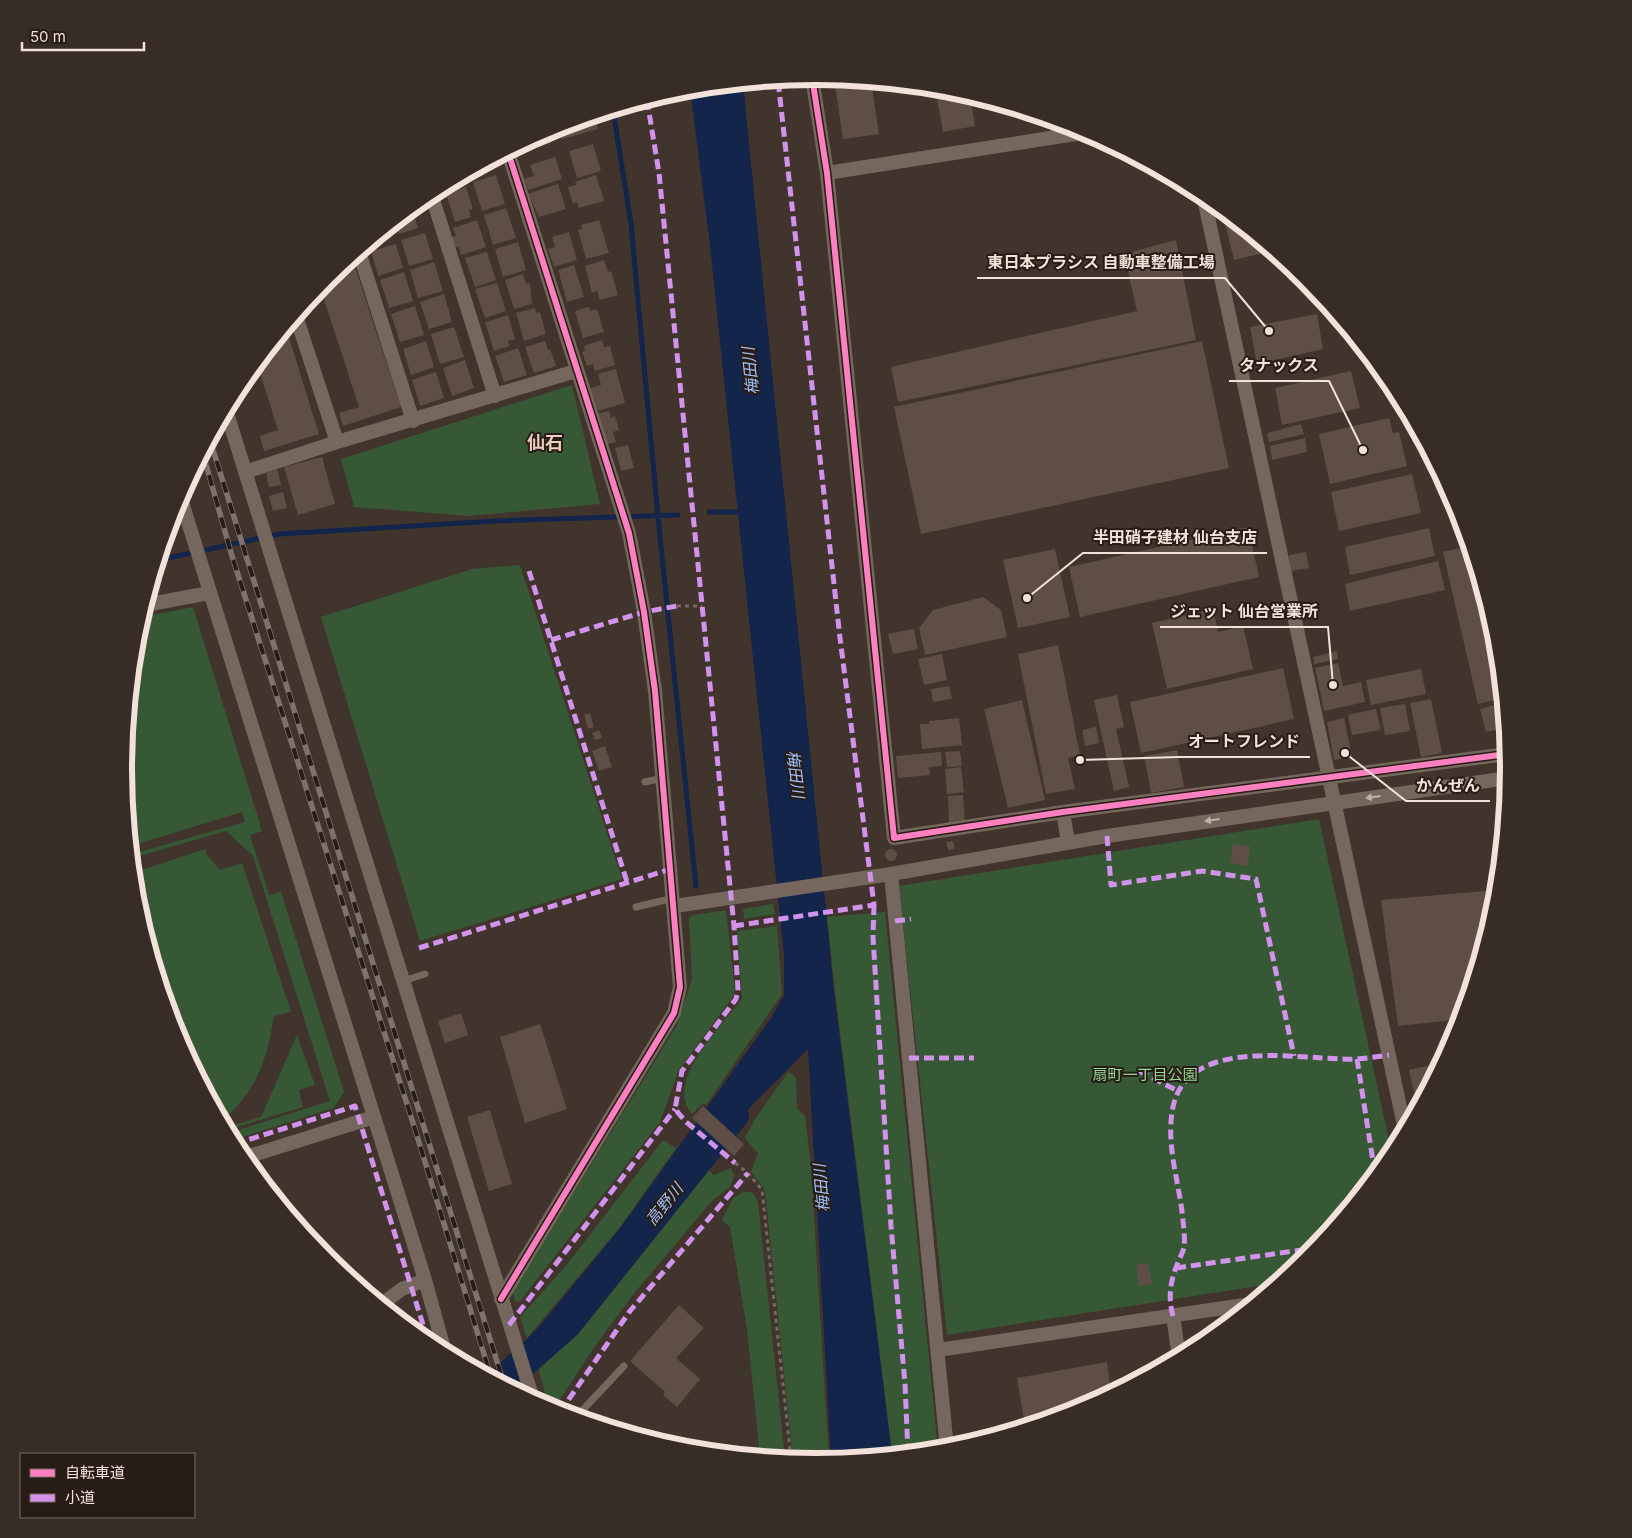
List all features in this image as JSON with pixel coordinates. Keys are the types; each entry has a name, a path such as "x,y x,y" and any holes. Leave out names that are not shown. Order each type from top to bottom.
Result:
{"street":[{"path":"813,85 827,174 894,838 1063,812 1500,755"},
{"path":"827,174 1072,135"},
{"path":"502,1299 674,1012 680,987 655,691 630,533 576,371 510,158"},
{"path":"434,202 495,396"},
{"path":"1206,207 1403,1120"},
{"path":"361,259 413,421"},
{"path":"298,323 337,442"},
{"path":"245,472 337,442 413,421 576,371"},
{"path":"229,419 530,1390"},
{"path":"184,508 425,1280 442,1342"},
{"path":"152,604 209,593"},
{"path":"674,902 741,896 891,874 1068,842 1500,779"},
{"path":"1063,812 1068,842"},
{"path":"891,874 946,1440"},
{"path":"252,1155 374,1117"},
{"path":"386,1300 402,1289 425,1280"},
{"path":"938,1350 1240,1306"},
{"path":"1173,1316 1177,1349"}],"lane":[{"path":"645,782 663,778"},
{"path":"636,907 674,902"},
{"path":"403,981 425,974"},
{"path":"581,1411 624,1366"}],"path":[{"path":"677,606 702,606"},
{"path":"735,1163 748,1173 762,1190 790,1452"}],"green space":[{"path":"572,385 600,504 469,516 354,507 341,459"},
{"path":"520,565 622,879 420,941 321,617 472,569"},
{"path":"193,607 262,831 250,835 269,895 281,892 344,1092 334,1108 240,1138 236,1131 330,1101 253,856 226,831 138,856 137,852 245,822 242,812 136,844 133,814 133,724 138,680 150,615"},
{"name":"扇町一丁目公園","path":"1319,819 1389,1142 1359,1185 1330,1220 1300,1253 1265,1285 947,1335 899,886"},
{"path":"205,849 207,855 220,870 242,863 291,1012 274,1016 268,1047 259,1073 245,1097 227,1117 203,1072 184,1031 168,989 155,946 140,871"},
{"path":"773,904 775,914 744,919 743,909"},
{"path":"726,910 735,990 732,998 679,1070 660,1122 520,1301 515,1302 513,1292 677,1025 692,979 689,918 694,915"},
{"path":"885,912 937,1442 891,1449 827,917"},
{"path":"777,926 782,994 706,1105 703,1103 692,1114 685,1101 685,1086 690,1070 710,1038 742,999 737,931"},
{"path":"297,1035 315,1085 299,1090 303,1107 234,1128 233,1125 261,1117"},
{"path":"788,1072 796,1077 797,1108 805,1116 811,1167 829,1453 792,1452 765,1191 751,1171 758,1154 745,1138 755,1119"},
{"path":"663,1140 676,1148 620,1227 527,1338 520,1317 565,1267"},
{"path":"701,1164 714,1175 731,1168 734,1175 731,1186 712,1201 636,1291 595,1346 558,1402 546,1397 535,1356 567,1327"},
{"path":"743,1192 752,1192 758,1202 784,1452 759,1451 747,1329 730,1227 722,1220 733,1198"}],"water":[{"name":"梅田川","path":"744,89 834,991 891,1449 831,1453 808,1049 674,1184 570,1314 506,1378 494,1372 537,1329 621,1227 771,1018 784,995 784,955 710,246 691,97"}],"building":[{"path":"835,85 872,87 879,134 843,139"},
{"path":"936,96 971,103 975,126 943,132"},
{"path":"596,121 598,129 562,139 561,134"},
{"path":"550,139 551,143 527,150"},
{"path":"593,144 601,171 577,178 569,151"},
{"path":"555,157 562,179 528,190 524,179 534,176 530,165"},
{"path":"493,167 494,170 473,178"},
{"path":"496,175 505,204 482,211 473,182"},
{"path":"596,175 604,201 579,208 577,202 573,204 568,187 576,185 575,182"},
{"path":"558,184 566,209 539,217 528,194"},
{"path":"466,187 473,209 469,210 471,217 455,222 446,194"},
{"path":"506,208 516,238 493,245 484,215"},
{"path":"414,216 418,228 399,234 397,228"},
{"path":"477,220 486,247 461,255 459,247 454,248 451,237 456,236 453,228"},
{"path":"599,220 609,253 586,259 578,230 582,229 581,225"},
{"path":"1224,220 1264,253 1234,260"},
{"path":"569,232 577,260 554,267 548,249 555,247 552,237"},
{"path":"425,233 433,259 409,266 401,240"},
{"path":"390,234 391,238 383,240"},
{"path":"1176,240 1196,340 898,402 891,367 1137,311 1124,254"},
{"path":"518,242 526,270 503,277 495,249"},
{"path":"396,244 403,268 378,276 371,251"},
{"path":"487,252 496,280 475,287 465,258"},
{"path":"604,260 608,272 611,271 618,295 600,300 597,291 592,293 585,266"},
{"path":"434,262 443,291 418,298 410,270"},
{"path":"354,265 401,407 343,426 339,413 359,407 323,295"},
{"path":"574,265 584,297 567,302 558,270"},
{"path":"404,272 413,301 389,308 380,280"},
{"path":"523,274 526,284 530,283 532,304 514,309 505,280"},
{"path":"497,283 506,311 485,318 475,289"},
{"path":"444,294 452,322 429,329 420,302"},
{"path":"415,306 424,335 400,342 391,314"},
{"path":"589,307 590,311 597,309 604,332 583,338 575,311"},
{"path":"535,308 536,313 540,312 546,334 524,341 516,313"},
{"path":"1317,314 1323,349 1257,364 1250,327"},
{"path":"508,315 515,339 508,341 509,346 494,351 485,322"},
{"path":"454,327 464,357 440,364 431,334"},
{"path":"288,335 319,434 264,451 260,436 278,430 260,371"},
{"path":"602,340 604,347 610,346 615,365 595,371 593,364 587,366 582,352 585,351 584,346"},
{"path":"426,341 434,367 411,375 403,349"},
{"path":"545,341 556,366 534,373 525,347"},
{"path":"1202,341 1229,468 921,534 894,407"},
{"path":"518,348 527,375 504,382 495,356"},
{"path":"465,360 474,388 452,396 443,368"},
{"path":"616,369 625,403 597,411 590,388 601,385 598,374"},
{"path":"1351,371 1360,408 1282,425 1275,388"},
{"path":"436,372 444,398 420,406 412,380"},
{"path":"609,411 611,418 615,416 619,430 613,432 616,442 606,445 597,414"},
{"path":"1389,418 1393,433 1399,432 1407,466 1330,484 1319,434"},
{"path":"1301,424 1304,434 1269,442 1267,433"},
{"path":"1305,438 1307,452 1272,460 1270,446"},
{"path":"628,445 634,468 621,471 615,448"},
{"path":"322,457 335,504 298,515 284,467"},
{"path":"277,469 281,485 269,487 266,473"},
{"path":"1412,474 1421,513 1339,531 1331,492"},
{"path":"283,492 287,508 273,511 269,496"},
{"path":"1248,527 1259,577 1080,617 1069,567"},
{"path":"1429,528 1435,556 1350,575 1345,547"},
{"path":"1463,547 1464,549 1477,592 1487,636 1496,699 1478,704 1443,552"},
{"path":"1055,549 1070,617 1018,628 1003,560"},
{"path":"1306,552 1309,568 1291,571 1289,555"},
{"path":"1438,561 1445,590 1350,611 1345,584"},
{"path":"983,597 1001,610 1007,637 925,655 919,628 933,610"},
{"path":"1213,609 1218,632 1243,626 1253,669 1167,689 1152,623"},
{"path":"914,629 918,649 893,654 888,634"},
{"path":"1058,645 1080,755 1068,758 1075,789 1046,794 1018,654"},
{"path":"1337,651 1338,659 1314,664 1313,657"},
{"path":"942,654 947,680 924,685 918,659"},
{"path":"1338,663 1343,686 1361,682 1365,702 1324,711 1315,668"},
{"path":"1283,668 1294,719 1141,753 1130,702"},
{"path":"1421,669 1426,694 1371,705 1366,680"},
{"path":"949,686 952,699 933,702 931,689"},
{"path":"1117,695 1124,727 1116,729 1129,787 1114,791 1094,700"},
{"path":"1431,699 1442,753 1421,757 1410,703"},
{"path":"1022,700 1045,800 1008,808 984,709"},
{"path":"1405,704 1410,731 1385,735 1380,708"},
{"path":"1497,704 1499,729 1486,732 1480,709"},
{"path":"1376,709 1381,730 1352,735 1348,715"},
{"path":"590,713 594,727 588,729 584,715"},
{"path":"959,718 962,745 922,749 920,724 929,724 929,721"},
{"path":"1344,718 1352,756 1334,760 1327,722"},
{"path":"1096,727 1099,743 1085,746 1082,730"},
{"path":"599,730 602,738 595,740 592,733"},
{"path":"605,746 612,767 599,771 592,751"},
{"path":"1177,750 1184,787 1151,793 1144,756"},
{"path":"960,751 962,766 947,767 945,752"},
{"path":"941,752 942,766 929,767 930,775 898,778 896,756"},
{"path":"961,767 964,792 947,794 945,769"},
{"path":"963,795 965,824 949,825 948,796"},
{"path":"953,841 955,849 948,850 946,842"},
{"path":"1233,844 1250,846 1248,866 1230,863"},
{"path":"891,849 897,855 891,861 885,855"},
{"path":"1489,891 1477,946 1452,1020 1398,1026 1381,900"},
{"path":"461,1013 468,1035 445,1043 438,1021"},
{"path":"540,1024 567,1109 525,1123 500,1037"},
{"path":"1432,1065 1415,1098 1409,1070"},
{"path":"703,1106 744,1144 734,1156 692,1118"},
{"path":"490,1110 512,1184 489,1191 467,1117"},
{"path":"1148,1263 1152,1284 1139,1286 1136,1265"},
{"path":"679,1305 704,1328 676,1358 700,1379 677,1407 663,1395 665,1392 630,1361"},
{"path":"1107,1362 1110,1386 1078,1401 1024,1421 1017,1378"}],"waterway":[{"path":"614,116 631,224 658,517 696,886"},
{"path":"709,512 744,512"},
{"path":"165,559 279,534 496,521 678,515"},
{"name":"高野川","path":"506,1378 567,1324 734,1115"}],"railway":[{"path":"213,448 501,1376"},
{"path":"205,462 232,556 414,1126 488,1369"}],"marked path":[{"path":"734,926 874,905 840,638 779,86"},
{"path":"648,106 659,173 734,926 738,990 736,999 682,1071 675,1109 685,1121 735,1163"},
{"path":"529,571 627,882"},
{"path":"551,640 644,612 677,606"},
{"path":"1107,836 1111,885 1202,871 1256,879 1294,1056"},
{"path":"419,948 671,869"},
{"path":"874,905 873,937 891,1226 905,1384 908,1447"},
{"path":"895,921 911,919"},
{"path":"1173,1316 1170,1297 1171,1284 1183,1249 1184,1237 1172,1150 1171,1121 1173,1107 1182,1085 1198,1070 1220,1061 1245,1057 1297,1056 1349,1059 1389,1055"},
{"path":"909,1058 974,1058"},
{"path":"1357,1059 1374,1165"},
{"path":"1139,1071 1178,1091"},
{"path":"243,1142 355,1106 425,1330"},
{"path":"509,1325 675,1109"},
{"path":"565,1405 630,1311 748,1173"},
{"path":"1176,1268 1303,1250"}],"cycle path":[{"path":"813,85 827,173 894,838 1063,812 1500,755"},
{"path":"501,1299 674,1013 680,987 655,691 644,612 629,533 510,158"}],"place":[{"name":"東日本プラシス 自動車整備工場","path":"1269,331"},
{"name":"タナックス","path":"1363,450"},
{"name":"半田硝子建材 仙台支店","path":"1027,598"},
{"name":"ジェット 仙台営業所","path":"1333,685"},
{"name":"かんぜん","path":"1345,753"},
{"name":"オートフレンド","path":"1080,760"}],"district":[{"name":"仙石","path":"545,443"}]}
